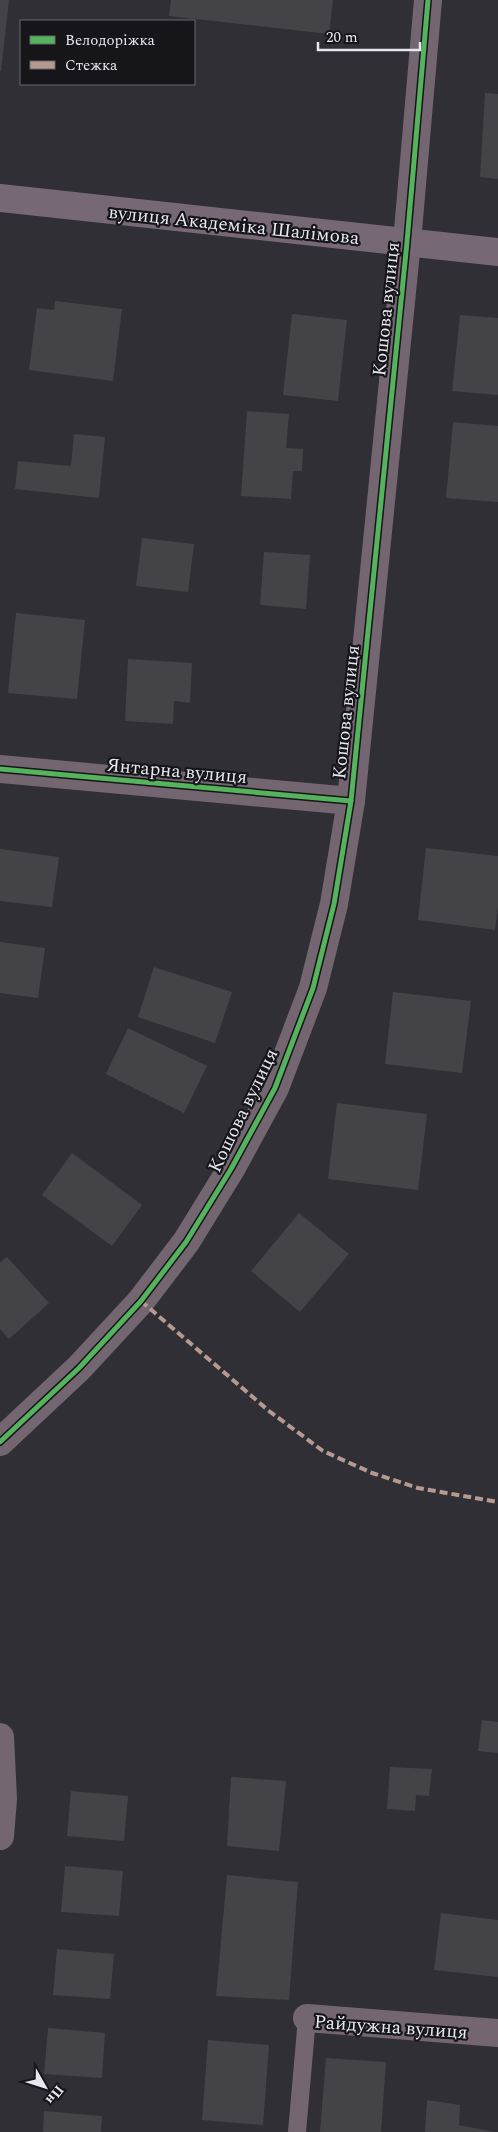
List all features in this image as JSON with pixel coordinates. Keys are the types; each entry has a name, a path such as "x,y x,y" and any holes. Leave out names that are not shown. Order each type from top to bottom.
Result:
{"main road":[{"name":"вулиця Академіка Шалімова","path":"0,198 498,252"}],"street":[{"name":"Кошова вулиця","path":"0,1442 79,1368 140,1301 186,1242 231,1169 275,1088 313,988 334,904 351,802 407,242 428,0"},
{"name":"Янтарна вулиця","path":"0,769 351,802"},
{"path":"0,1738 4,1800 0,1836"},
{"name":"Райдужна вулиця","path":"307,2018 498,2033"}],"lane":[{"name":"Райдужна вулиця","path":"297,2132 307,2018"}],"building":[{"path":"0,0 9,0 1,71 0,71"},
{"path":"171,0 333,0 329,34 169,16"},
{"path":"485,93 498,94 498,179 480,177"},
{"path":"55,301 122,309 113,381 29,370 37,308 54,310"},
{"path":"292,314 347,320 338,401 283,395"},
{"path":"460,315 498,318 498,395 452,391"},
{"path":"247,411 289,414 286,448 303,449 302,471 293,471 291,499 241,496"},
{"path":"453,422 498,426 498,502 446,498"},
{"path":"74,434 105,437 99,498 15,489 18,461 71,466"},
{"path":"142,538 194,544 188,592 136,586"},
{"path":"264,552 310,555 306,609 260,605"},
{"path":"16,613 85,620 77,699 8,693"},
{"path":"128,659 192,663 190,703 174,701 173,724 125,721"},
{"path":"426,848 498,856 498,907 495,930 418,920"},
{"path":"0,849 59,857 52,907 0,901"},
{"path":"0,942 45,948 38,998 0,993"},
{"path":"154,967 232,992 215,1043 138,1017"},
{"path":"393,992 471,1001 462,1073 385,1064"},
{"path":"128,1028 207,1066 184,1113 106,1074"},
{"path":"337,1103 427,1114 418,1190 328,1179"},
{"path":"72,1153 142,1205 112,1246 42,1195"},
{"path":"299,1213 349,1254 300,1312 251,1271"},
{"path":"7,1257 49,1303 9,1339 0,1329 0,1263"},
{"path":"482,1720 498,1722 498,1753 478,1751"},
{"path":"390,1767 432,1769 429,1796 416,1795 415,1811 387,1809"},
{"path":"231,1777 286,1781 279,1851 227,1846"},
{"path":"71,1791 128,1796 124,1841 67,1836"},
{"path":"65,1866 123,1871 119,1916 61,1912"},
{"path":"227,1875 298,1882 289,2000 216,1996"},
{"path":"441,1913 498,1920 498,1977 434,1970"},
{"path":"57,1949 114,1954 110,1999 53,1995"},
{"path":"48,2028 105,2033 102,2078 44,2074"},
{"path":"208,2040 269,2045 263,2125 202,2120"},
{"path":"326,2058 386,2062 381,2132 320,2132"},
{"path":"427,2100 460,2105 459,2125 495,2132 425,2132"},
{"path":"44,2111 102,2116 101,2132 43,2132"}],"marked path":[{"path":"141,1301 269,1411 323,1451 372,1473 418,1488 498,1502"}],"cycle path":[{"path":"0,1442 79,1368 141,1301 186,1242 231,1169 275,1088 313,988 334,904 351,801 407,242 428,0"},
{"path":"0,769 351,801"}]}
